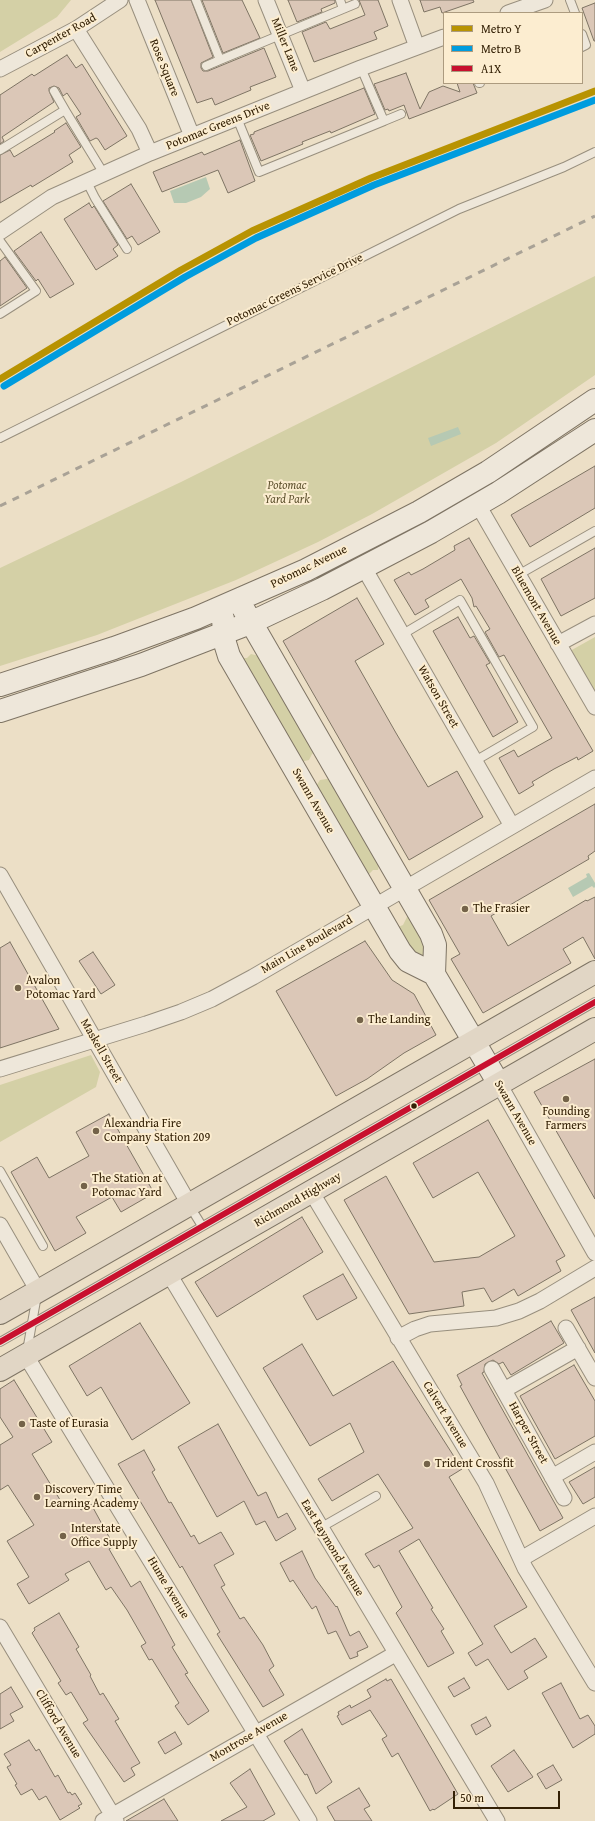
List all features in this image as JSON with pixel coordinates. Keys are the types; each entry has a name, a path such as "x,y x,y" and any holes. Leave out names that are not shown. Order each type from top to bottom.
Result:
{"highway":[{"path":"0,1313 595,972"},
{"name":"Richmond Highway","path":"0,1370 312,1193 595,1029"}],"street":[{"name":"Carpenter Road","path":"0,69 76,29 120,0"},
{"name":"Rose Square","path":"137,0 192,136"},
{"name":"Miller Lane","path":"266,0 303,91"},
{"path":"400,0 417,47"},
{"path":"510,12 538,1"},
{"path":"76,29 139,129 150,153"},
{"name":"Potomac Greens Drive","path":"0,232 52,197 150,153 361,68 443,37"},
{"name":"Potomac Avenue","path":"0,685 114,648 231,604 311,568 419,512 488,472 595,400"},
{"name":"Potomac Avenue","path":"0,711 90,682 250,623 364,568 478,505 595,430"},
{"name":"Bluemont Avenue","path":"478,505 595,708"},
{"name":"Watson Street","path":"364,568 512,826"},
{"path":"231,604 250,623 434,939 434,974"},
{"name":"Swann Avenue","path":"231,604 224,633 229,656 404,957 413,964 434,974 499,1084 595,1253"},
{"path":"558,644 595,624"},
{"name":"Main Line Boulevard","path":"0,1069 163,1019 212,999 595,778"},
{"name":"Maskell Street","path":"0,875 189,1204"},
{"name":"Calvert Avenue","path":"312,1193 486,1483 521,1559 595,1683"},
{"path":"0,1225 38,1291"},
{"path":"398,1338 430,1324 496,1318 519,1311 595,1268"},
{"name":"East Raymond Avenue","path":"169,1274 395,1654 497,1821"},
{"path":"566,1328 595,1378"},
{"path":"504,1390 578,1348"},
{"name":"Hume Avenue","path":"26,1356 309,1821"},
{"name":"Harper Street","path":"492,1369 564,1498"},
{"path":"552,1477 595,1452"},
{"path":"521,1559 595,1516"},
{"name":"Clifford Avenue","path":"0,1627 111,1819"},
{"name":"Montrose Avenue","path":"111,1819 256,1732 395,1654"}],"lane":[{"path":"196,0 220,60"},
{"path":"340,0 344,9"},
{"path":"570,0 575,12"},
{"path":"206,66 356,4"},
{"path":"583,37 586,45 583,46"},
{"path":"361,68 384,121"},
{"path":"54,91 104,174"},
{"path":"0,150 65,110"},
{"path":"237,118 259,172 401,114"},
{"name":"Potomac Greens Service Drive","path":"0,438 459,209 564,167 595,152"},
{"path":"87,182 95,198 127,249"},
{"path":"0,241 36,291 0,314"},
{"path":"518,575 595,531"},
{"path":"403,634 460,600 533,727 475,761"},
{"path":"0,1342 595,1002"},
{"path":"0,1171 43,1246"},
{"name":"Maskell Street","path":"189,1204 202,1226"},
{"path":"26,1356 38,1291"},
{"path":"320,1528 376,1496"}],"green space":[{"path":"0,0 71,0 57,17 0,52"},
{"name":"Potomac Yard Park","path":"595,276 595,375 496,443 372,514 318,542 236,580 97,635 0,666 0,568 181,482"},
{"path":"595,637 595,694 570,651"},
{"path":"251,654 259,656 317,751 312,754 309,760 300,762 243,658 247,658"},
{"path":"333,778 379,865 378,870 373,870 367,876 314,789 320,780"},
{"path":"411,915 427,941 424,964 393,926 398,927 403,925 407,917"},
{"path":"91,1055 100,1072 96,1087 0,1142 0,1085"}],"shaded area":[{"path":"206,177 210,189 201,197 186,203 174,203 170,191"},
{"path":"458,427 461,434 431,446 428,438"},
{"path":"589,873 595,883 595,887 594,888 592,886 573,897 568,888 587,877 586,874"}],"building":[{"path":"155,0 191,0 213,57 201,63 201,68 203,71 208,71 264,48 276,77 250,87 251,90 215,105 212,98 197,103"},
{"path":"202,0 242,0 260,38 223,53"},
{"path":"288,0 335,0 335,3 321,9 322,12 297,22"},
{"path":"359,0 378,0 388,26 374,32 377,39 314,62 302,32 326,22 330,29 365,15"},
{"path":"420,0 473,0 474,2 442,13 440,7 424,12"},
{"path":"595,3 595,41 594,41 582,8"},
{"path":"67,55 76,68 82,64 127,136 105,150 98,139 96,138 90,141 76,117 81,114 67,93 63,96 59,88 54,86 49,88 49,91 54,102 2,137 4,141 0,144 0,95 32,74 34,76"},
{"path":"406,73 420,109 429,92 443,86 460,92 457,84 473,84 477,93 409,119 404,105 389,111 388,109 385,110 374,84"},
{"path":"364,88 375,114 331,133 330,131 302,142 303,144 261,161 250,135 254,134 254,132"},
{"path":"66,123 81,147 69,155 73,162 32,187 31,185 0,203 0,155 10,150 14,157 55,132 54,131"},
{"path":"240,140 255,181 228,193 218,170 162,192 153,172 202,152 204,155"},
{"path":"131,184 160,232 138,245 132,236 127,239 103,201"},
{"path":"89,203 92,208 94,206 118,245 113,249 118,256 96,270 64,219"},
{"path":"41,232 74,284 50,298 38,279 36,281 14,251"},
{"path":"5,257 27,288 0,306 0,261"},
{"path":"595,466 595,508 530,547 511,515"},
{"path":"469,538 593,751 578,760 577,757 554,769 532,782 534,785 519,794 499,758 514,750 518,757 552,738 504,655 499,657 485,632 490,629 476,606 474,607 472,598 461,579 425,600 429,607 415,615 394,580 409,572 411,575 423,569 455,550 454,546"},
{"path":"595,548 595,598 561,616 541,579"},
{"path":"357,598 384,644 355,661 396,733 428,787 457,771 483,817 409,860 283,641"},
{"path":"458,617 470,638 474,636 490,663 486,665 518,722 493,737 433,631"},
{"name":"The Frasier","path":"595,804 595,851 588,856 589,859 491,916 508,946 586,900 587,901 595,897 595,959 583,937 563,949 571,963 483,1013 451,959 460,954 429,900"},
{"name":"The Landing","path":"365,941 392,980 414,994 436,1035 404,1053 367,1079 336,1096 276,991"},
{"name":"Avalon Potomac Yard","path":"10,942 59,1029 0,1048 0,948"},
{"path":"93,952 115,985 101,994 79,961"},
{"path":"595,1059 595,1199 534,1092"},
{"name":"The Station at Potomac Yard","path":"109,1114 154,1193 121,1212 112,1197 76,1217 86,1233 55,1251 11,1172 37,1157 49,1178 89,1156 76,1132"},
{"path":"488,1120 565,1256 556,1261 561,1271 518,1296 514,1289 492,1302 484,1288 462,1292 464,1306 409,1314 344,1200 386,1176 434,1262 479,1257 515,1236 478,1172 433,1198 413,1163"},
{"path":"302,1217 323,1252 217,1317 195,1282"},
{"path":"343,1274 357,1298 317,1320 303,1296"},
{"path":"595,1297 595,1353 571,1310"},
{"path":"551,1321 564,1343 511,1375 503,1362 499,1364 493,1360 485,1364 484,1372 482,1373 563,1518 540,1531 460,1386 462,1385 457,1375"},
{"path":"140,1323 190,1403 132,1440 101,1387 87,1396 69,1366"},
{"path":"302,1344 333,1396 393,1361 462,1469 449,1477 527,1607 494,1626 511,1653 535,1638 547,1657 524,1671 528,1678 508,1690 488,1659 476,1666 468,1653 483,1644 419,1539 399,1551 433,1608 431,1609 444,1629 441,1631 454,1653 428,1667 396,1613 402,1607 379,1565 374,1568 365,1554 413,1528 378,1474 332,1501 318,1479 364,1452 350,1423 310,1446 263,1368"},
{"path":"574,1365 595,1401 595,1436 555,1459 520,1396"},
{"path":"14,1380 52,1442 32,1454 65,1508 76,1502 81,1510 91,1504 114,1546 109,1549 131,1587 140,1581 175,1645 172,1647 188,1673 185,1674 209,1711 188,1725 175,1706 179,1703 152,1659 149,1660 141,1646 146,1643 127,1610 111,1587 106,1590 89,1561 65,1574 69,1580 29,1604 17,1584 29,1577 7,1541 34,1525 8,1485 0,1490 0,1445 13,1437 0,1417 0,1389"},
{"path":"218,1424 258,1496 266,1492 278,1518 287,1513 296,1529 276,1541 265,1521 256,1525 244,1501 217,1517 178,1447"},
{"path":"144,1450 155,1470 152,1472 169,1503 171,1502 191,1537 194,1535 199,1544 221,1532 234,1554 214,1565 225,1585 221,1587 240,1619 244,1617 263,1645 274,1666 269,1670 284,1695 263,1707 217,1634 220,1632 182,1566 180,1568 118,1464"},
{"path":"595,1467 595,1497 583,1504 569,1482"},
{"path":"302,1551 315,1578 336,1607 337,1606 350,1636 359,1631 368,1647 357,1652 358,1656 350,1659 336,1631 328,1634 316,1606 312,1609 293,1580 290,1582 280,1563"},
{"path":"59,1613 79,1647 76,1649 91,1675 90,1676 100,1695 103,1693 119,1719 115,1721 140,1763 131,1768 135,1775 124,1782 83,1723 88,1720 71,1692 66,1695 58,1683 61,1681 32,1633 35,1630 34,1628"},
{"path":"464,1678 470,1688 454,1697 448,1687"},
{"path":"386,1679 387,1681 391,1679 458,1794 434,1810 433,1809 430,1811 398,1753 392,1757 382,1739 387,1736 370,1710 342,1725 337,1716 339,1715 338,1712 350,1705 351,1708 371,1697 367,1690"},
{"path":"561,1683 580,1719 588,1715 595,1726 595,1734 573,1748 542,1693"},
{"path":"11,1687 23,1707 10,1714 14,1721 0,1729 0,1694"},
{"path":"486,1717 491,1726 476,1735 471,1725"},
{"path":"302,1729 332,1782 316,1794 307,1774 305,1775 284,1741"},
{"path":"175,1732 182,1744 165,1754 158,1742"},
{"path":"29,1740 36,1751 39,1749 55,1777 58,1775 68,1793 70,1792 72,1795 75,1793 82,1804 78,1806 80,1808 60,1820 46,1796 39,1800 32,1789 21,1795 15,1785 17,1784 7,1767 11,1765 4,1754"},
{"path":"514,1750 533,1777 508,1792 491,1766"},
{"path":"553,1765 562,1780 546,1789 537,1774"},
{"path":"250,1769 275,1814 263,1821 221,1821 247,1807 230,1783"},
{"path":"359,1788 370,1806 364,1809 372,1821 335,1821 327,1807"},
{"path":"164,1799 178,1821 126,1821"}],"railway":[{"path":"0,506 595,216"}],"metro line":[{"name":"Y","path":"0,379 181,270 252,231 371,178 595,91"},
{"name":"B","path":"4,386 185,277 256,238 374,185 595,100"}],"transit line":[{"name":"A1X","path":"0,1342 595,1002"}],"place":[{"name":"The Frasier","path":"465,909"},
{"name":"Avalon Potomac Yard","path":"18,988"},
{"name":"The Landing","path":"360,1020"},
{"name":"Founding Farmers","path":"566,1099"},
{"name":"Alexandria Fire Company Station 209","path":"96,1131"},
{"name":"The Station at Potomac Yard","path":"84,1186"},
{"name":"Taste of Eurasia","path":"22,1424"},
{"name":"Trident Crossfit","path":"427,1464"},
{"name":"Discovery Time Learning Academy","path":"37,1497"},
{"name":"Interstate Office Supply","path":"63,1536"}]}
